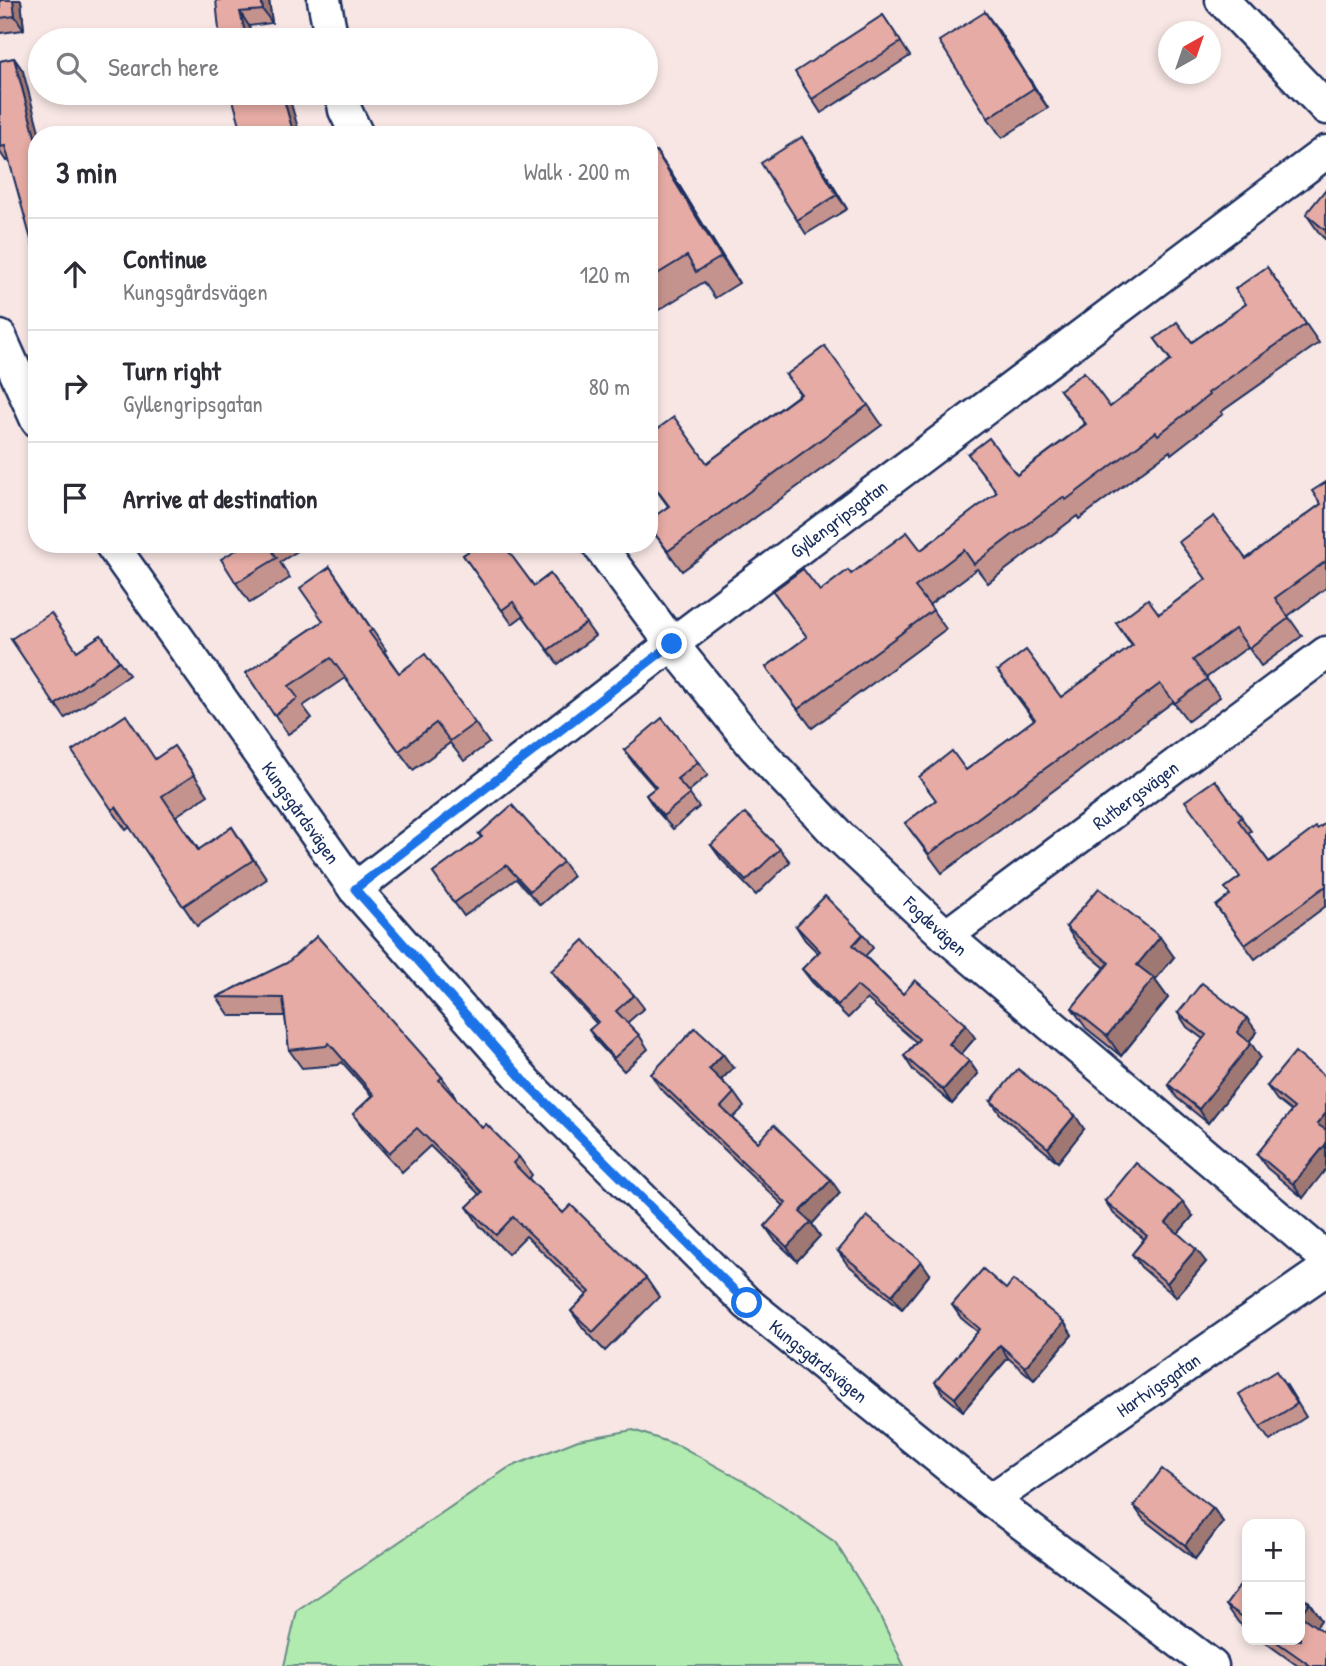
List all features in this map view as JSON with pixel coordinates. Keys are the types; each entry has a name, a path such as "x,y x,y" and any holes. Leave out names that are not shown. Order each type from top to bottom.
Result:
{"street":[{"path":"324,0 330,28"},
{"path":"1222,0 1326,108"},
{"path":"344,105 353,126"},
{"name":"Gyllengripsgatan","path":"355,889 672,644 1326,152"},
{"path":"0,337 28,400"},
{"name":"Kungsgårdsvägen","path":"117,553 355,889 526,1083 747,1303 990,1500 1212,1666"},
{"name":"Fogdevägen","path":"605,553 672,644 754,746 839,836 946,936 1326,1258"},
{"name":"Rutbergsvägen","path":"946,936 1326,653"},
{"name":"Hartvigsgatan","path":"990,1500 1326,1269"}],"green space":[{"path":"633,1430 680,1446 754,1487 835,1542 876,1608 904,1666 284,1666 297,1611 508,1468 578,1440"}],"building":[{"path":"0,0 13,0 15,16 0,18"},
{"path":"216,0 261,0 263,10 240,12 244,28 219,28"},
{"path":"985,12 1034,88 988,118 939,41"},
{"path":"883,15 901,42 812,99 795,72"},
{"path":"14,58 32,126 28,126 28,229 5,146 0,147 0,61"},
{"path":"234,105 285,105 291,126 240,126"},
{"path":"802,137 837,195 797,220 761,163"},
{"path":"658,154 721,257 696,272 687,256 658,274"},
{"path":"1326,189 1326,231 1306,214"},
{"path":"1267,267 1306,324 1208,393 1209,395 1158,435 1156,432 1066,500 1063,497 974,564 964,550 915,587 933,610 798,709 766,667 807,637 773,591 803,569 820,591 848,570 851,574 907,532 921,550 997,492 968,454 989,438 1017,475 1086,424 1060,390 1084,372 1110,407 1171,360 1155,339 1177,322 1192,342 1246,304 1235,289"},
{"path":"825,346 868,405 668,551 658,538 658,514 669,506 658,491 658,429 674,417 707,463 801,394 786,375"},
{"path":"1326,482 1326,561 1275,598 1289,618 1249,648 1235,629 1193,660 1207,679 1175,703 1160,684 929,854 905,823 936,800 919,777 952,751 966,770 1035,719 998,671 1026,650 1061,697 1133,645 1116,623 1148,599 1159,614 1206,579 1179,542 1214,516 1246,559 1321,504 1312,491"},
{"path":"231,553 274,553 277,558 236,583 221,559"},
{"path":"510,553 534,586 550,574 586,623 548,650 513,602 502,610 463,555"},
{"path":"330,567 372,630 369,632 399,673 425,654 475,723 450,741 436,723 399,751 331,658 289,686 298,698 274,715 246,673 323,621 300,588"},
{"path":"51,613 77,651 101,635 119,661 55,705 11,639"},
{"path":"126,715 155,759 174,746 194,775 162,796 198,850 232,827 253,860 183,906 116,807 112,810 72,751"},
{"path":"662,718 698,762 677,779 690,794 663,816 646,795 656,787 624,750"},
{"path":"1215,780 1242,817 1238,820 1269,862 1316,827 1317,829 1326,823 1326,886 1245,945 1216,906 1230,895 1225,888 1240,877 1185,801"},
{"path":"512,805 563,862 530,891 506,865 454,903 433,873 482,837 479,834"},
{"path":"745,813 780,849 746,881 711,845"},
{"path":"1099,888 1160,937 1137,965 1154,978 1107,1036 1072,1008 1109,963 1066,927"},
{"path":"825,896 863,934 853,945 903,994 915,980 966,1024 949,1044 969,1061 943,1090 904,1056 919,1039 857,986 838,1005 802,969 820,951 796,926"},
{"path":"317,936 442,1077 439,1080 482,1128 486,1124 519,1157 513,1163 563,1213 571,1205 646,1278 593,1332 571,1311 590,1292 513,1217 496,1235 467,1207 482,1192 417,1128 389,1153 353,1114 374,1095 329,1043 326,1046 289,1050 283,998 217,997 287,963"},
{"path":"584,940 634,995 616,1011 639,1035 614,1058 589,1030 598,1022 551,971"},
{"path":"1202,983 1247,1018 1237,1032 1251,1043 1199,1109 1168,1084 1206,1035 1178,1013"},
{"path":"695,1028 723,1054 709,1069 734,1093 721,1107 758,1142 774,1125 831,1180 800,1212 811,1222 787,1247 765,1226 786,1203 651,1074"},
{"path":"1295,1052 1326,1077 1326,1113 1317,1124 1326,1130 1326,1144 1293,1184 1257,1154 1294,1108 1267,1086"},
{"path":"1018,1069 1075,1115 1048,1148 991,1101"},
{"path":"1136,1163 1183,1202 1166,1223 1196,1249 1167,1283 1132,1254 1147,1236 1105,1201"},
{"path":"867,1216 921,1261 892,1295 838,1251"},
{"path":"983,1269 1006,1289 1013,1280 1064,1322 1025,1367 1000,1345 955,1398 935,1382 980,1329 952,1305"},
{"path":"1276,1371 1297,1404 1260,1427 1239,1394"},
{"path":"1162,1469 1213,1508 1185,1545 1134,1506"},
{"path":"1242,1583 1242,1616 1226,1605"},
{"path":"1305,1619 1326,1634 1326,1666 1311,1666 1281,1645 1305,1645"}],"route":[{"path":"672,644 355,889 526,1083 747,1303"}]}
